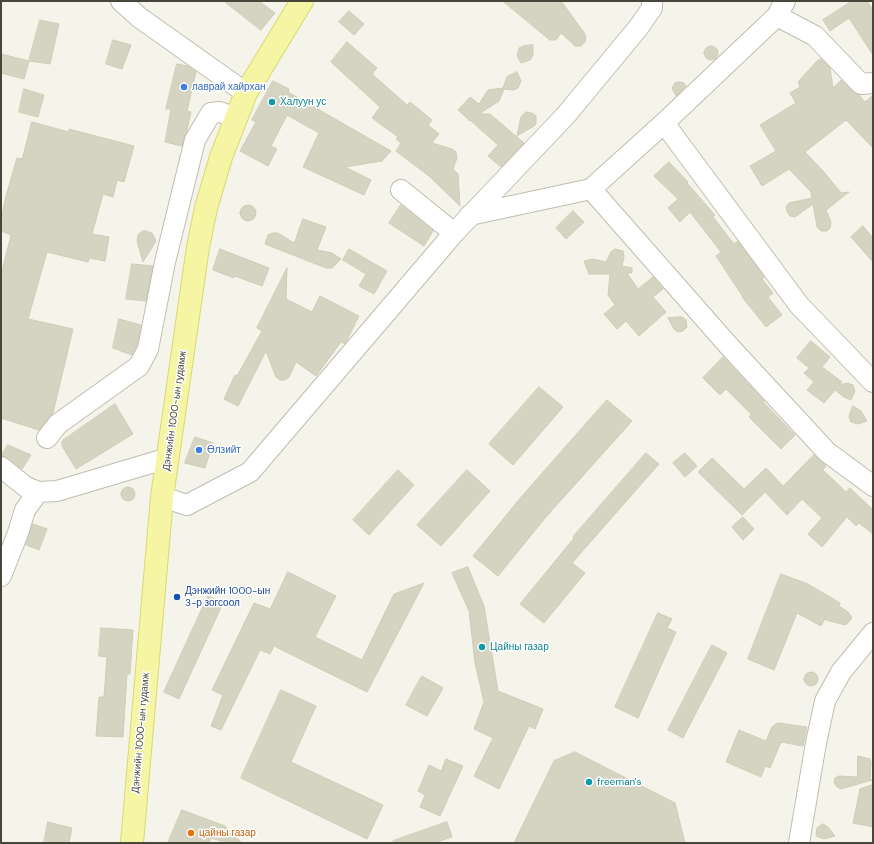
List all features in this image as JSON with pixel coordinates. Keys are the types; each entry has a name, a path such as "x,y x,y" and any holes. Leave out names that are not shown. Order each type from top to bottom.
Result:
{"main road":[{"name":"Дэнжийн 1000-ын гудамж","path":"132,843 162,497 206,208 220,163 246,93 302,1"}],"street":[{"path":"121,1 140,18 246,93"},
{"path":"162,497 187,505 250,472 454,233 566,115 638,28 652,8 652,1"},
{"path":"470,215 591,189 664,123 781,9 815,36 861,84 873,83"},
{"path":"47,438 58,424 139,366 148,349 165,262 195,140 211,113 220,112 236,118"},
{"path":"664,123 799,305 873,382"},
{"path":"591,189 728,345 827,452 873,486"},
{"path":"401,190 454,233"},
{"path":"1,467 26,487 38,492 57,491 168,458"},
{"path":"1,576 18,533 25,510 38,492"},
{"path":"799,843 816,742 825,701 841,672 873,633"}],"building":[{"path":"224,1 259,1 275,13 261,30"},
{"path":"503,1 561,1 585,34 585,42 581,46 575,46 561,33 556,40 550,40"},
{"path":"852,1 867,1 873,10 873,55 849,18 830,31 823,20"},
{"path":"349,11 364,24 354,35 339,22"},
{"path":"40,20 59,24 50,64 29,61"},
{"path":"113,40 131,45 122,69 106,64"},
{"path":"347,42 377,68 372,74 407,105 410,102 432,120 428,125 439,134 432,143 452,149 456,152 457,158 453,169 458,174 460,206 429,176 396,151 401,143 396,139 398,137 372,118 380,107 331,62"},
{"path":"533,45 533,55 530,60 521,63 517,56 519,48"},
{"path":"708,46 714,46 718,50 718,56 714,60 708,60 704,56 704,50"},
{"path":"1,54 29,61 24,79 1,73"},
{"path":"821,59 830,68 833,88 841,80 865,102 873,95 873,148 846,120 805,152 841,193 849,192 826,210 831,222 830,228 827,231 821,231 817,227 813,204 795,217 790,216 787,212 786,207 789,203 812,198 811,192 789,169 762,186 750,166 776,151 760,125 796,103 790,93 800,87 798,82 817,61"},
{"path":"177,64 188,66 196,72 187,111 191,112 182,146 165,142 171,109 166,109"},
{"path":"517,72 521,81 518,88 513,90 504,89 499,101 479,114 490,114 524,143 501,167 488,156 498,145 458,110 470,97 479,104 488,90 503,88 507,77"},
{"path":"273,81 289,89 288,92 391,151 382,161 345,167 371,180 364,195 303,167 319,133 287,115 271,146 277,149 268,166 240,151 256,122 252,120"},
{"path":"675,83 684,83 686,86 676,96 672,88"},
{"path":"24,89 44,95 38,117 19,112"},
{"path":"526,112 532,113 536,116 536,124 517,136 521,117"},
{"path":"32,122 69,132 69,129 134,146 124,182 117,180 113,197 103,194 92,234 109,237 105,261 89,258 88,262 47,252 28,319 73,329 53,413 39,430 1,418 1,275 11,235 1,231 1,220 17,158 22,159"},
{"path":"669,162 688,182 687,183 715,215 713,217 734,244 738,241 761,273 764,278 762,279 773,293 768,297 782,315 766,327 742,297 716,256 721,252 690,212 680,222 668,208 678,199 654,176"},
{"path":"245,205 251,205 256,210 254,219 251,221 245,221 240,216 240,210"},
{"path":"401,205 433,231 424,246 389,223"},
{"path":"573,211 584,222 566,239 556,228"},
{"path":"303,219 326,227 317,250 332,253 341,259 332,268 326,268 265,244 268,235 273,233 278,233 294,243"},
{"path":"863,226 873,238 873,262 851,237"},
{"path":"143,231 152,233 156,241 143,262 137,241 138,235"},
{"path":"220,249 269,268 262,286 213,270"},
{"path":"349,249 387,271 374,294 359,286 366,274 343,260"},
{"path":"615,249 623,251 624,257 622,266 632,268 632,273 627,273 638,289 653,277 663,289 653,297 666,312 639,336 626,321 617,329 604,314 615,305 608,295 610,274 589,274 584,261 593,259 606,262 611,252"},
{"path":"132,264 153,266 146,301 126,299"},
{"path":"287,268 286,299 312,312 320,296 359,316 345,344 341,342 316,376 296,362 289,377 285,380 280,380 276,377 266,351 238,406 224,399 235,375 237,376 262,331 257,328"},
{"path":"682,317 686,320 687,327 683,331 678,332 674,329 668,318"},
{"path":"119,319 141,325 137,345 132,355 113,348"},
{"path":"811,341 830,357 822,367 842,382 839,385 847,383 853,385 855,391 851,400 835,390 824,403 807,390 814,382 804,373 809,368 797,358"},
{"path":"723,357 795,435 781,449 749,417 751,414 726,389 720,395 703,378"},
{"path":"539,387 563,407 513,465 489,444"},
{"path":"607,400 632,421 546,517 498,576 473,556 522,496"},
{"path":"115,404 133,434 76,469 62,446 62,441"},
{"path":"853,406 861,411 867,421 858,424 851,422 849,417"},
{"path":"195,437 213,443 205,468 185,463"},
{"path":"8,445 31,455 22,469 8,458 1,456"},
{"path":"646,453 659,464 572,563 585,573 544,623 520,604 574,538 573,537"},
{"path":"685,453 697,466 685,477 673,463"},
{"path":"814,455 826,466 823,470 846,492 850,488 873,510 873,534 859,523 856,526 847,517 822,547 808,534 822,518 802,499 787,515 765,492 742,515 698,472 712,458 744,489 766,468 783,486"},
{"path":"398,470 414,485 369,535 353,520"},
{"path":"467,470 490,491 441,546 417,525"},
{"path":"125,487 131,487 135,491 135,497 131,501 125,501 121,497 121,491"},
{"path":"743,517 754,529 743,540 732,527"},
{"path":"33,524 47,529 39,550 26,545"},
{"name":"Цайны газар","path":"468,567 484,606 498,691 543,709 535,729 529,726 499,789 474,776 493,738 474,729 484,702 475,663 469,611 452,573"},
{"path":"288,572 336,596 315,637 362,660 394,594 424,583 367,692 274,646 270,654 260,650 221,730 211,726 223,695 212,690 254,603 270,609"},
{"path":"781,574 808,584 840,603 839,606 848,612 852,618 846,625 825,619 821,626 797,613 774,670 748,659"},
{"path":"208,596 223,603 179,699 164,692"},
{"path":"658,613 672,619 667,628 676,632 638,718 615,707"},
{"path":"101,628 133,630 130,674 127,674 123,737 96,736 99,697 104,697 107,657 99,656"},
{"path":"712,645 727,653 683,738 668,730"},
{"path":"808,672 814,672 818,676 818,682 814,686 808,686 804,682 804,676"},
{"path":"422,676 443,688 427,716 406,705"},
{"path":"281,690 316,706 291,762 383,805 367,839 241,778"},
{"path":"778,723 807,727 803,746 781,742 770,768 765,766 761,777 726,762 739,730 766,741 772,727"},
{"name":"freeman's","path":"575,752 675,803 685,843 514,843 554,761"},
{"path":"858,756 870,759 870,779 872,780 841,789 837,787 834,783 835,778 839,776 857,777"},
{"path":"446,759 463,766 440,816 420,807 425,795 418,791 429,765 441,771"},
{"path":"873,785 873,827 853,823 860,789"},
{"path":"182,810 225,826 241,842 221,841 211,838 209,843 168,843"},
{"path":"48,822 72,828 69,843 44,843"},
{"path":"447,822 452,837 434,843 393,843 393,841"},
{"path":"823,824 828,827 835,836 824,839 816,836 817,828"}],"place":[{"name":"лаврай хайрхан","path":"184,87"},
{"name":"Халуун ус","path":"272,102"},
{"name":"Өлзийт","path":"199,450"},
{"name":"Дэнжийн 1000-ын 3-р зогсоол","path":"177,597"},
{"name":"Цайны газар","path":"482,647"},
{"name":"freeman's","path":"589,782"},
{"name":"цайны газар","path":"191,833"}]}
